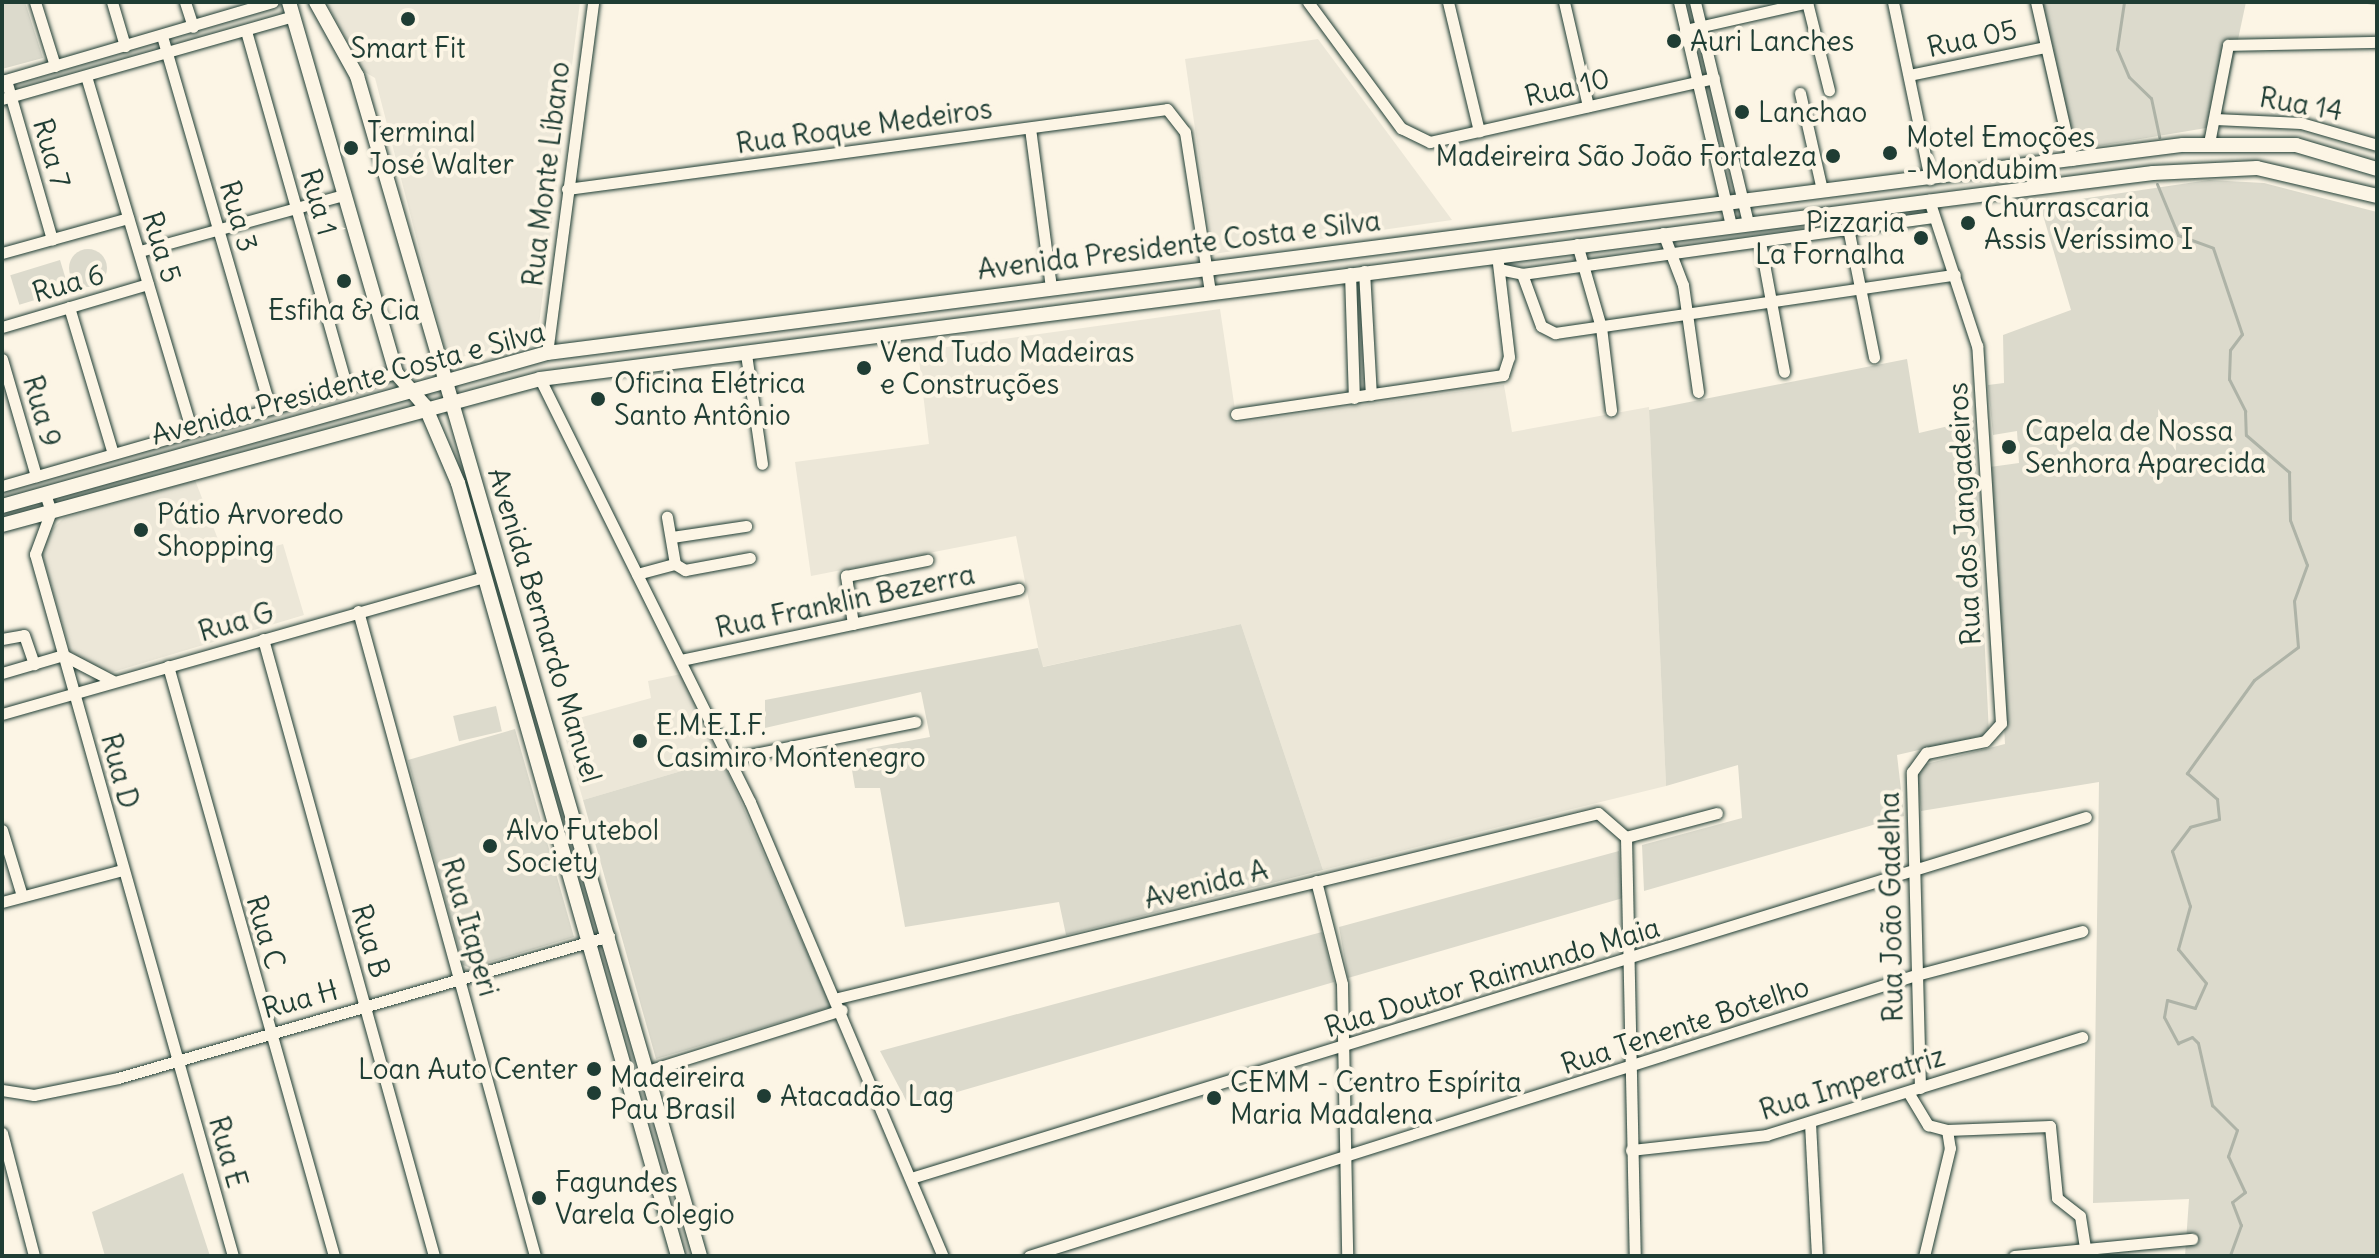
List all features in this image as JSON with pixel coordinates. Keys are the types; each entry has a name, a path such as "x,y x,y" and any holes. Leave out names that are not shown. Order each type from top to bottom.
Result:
{"main road":[{"name":"Avenida Bernardo Manuel","path":"316,2 357,76 441,380 609,936 700,1256"},
{"path":"291,9 396,373 413,386"},
{"name":"Avenida Presidente Costa e Silva","path":"2,506 413,386 547,353 2209,143 2296,145 2377,169"},
{"name":"Avenida Presidente Costa e Silva","path":"2,525 447,400 540,379 1357,272 1498,262 1573,245 1663,233 1929,200 1979,198 2233,168 2377,196"},
{"path":"1998,171 2001,195"},
{"path":"1977,174 1979,198"},
{"path":"1600,218 1593,231 1600,241"},
{"path":"1563,223 1573,245"},
{"path":"929,303 933,329"},
{"path":"680,363 667,349 693,334"},
{"path":"628,369 647,358 637,342"},
{"name":"Avenida Bernardo Manuel","path":"413,386 425,406 484,577 678,1256"}],"street":[{"path":"35,2 55,66"},
{"path":"112,2 125,46"},
{"path":"185,2 193,27"},
{"path":"4,81 273,2"},
{"name":"Rua Monte Líbano","path":"547,353 593,2"},
{"name":"Rua 10","path":"1308,2 1401,128 1430,142 1714,78"},
{"path":"1448,2 1479,131"},
{"path":"1564,2 1588,106"},
{"path":"1679,2 1731,225"},
{"path":"1695,2 1748,223"},
{"path":"1685,30 1808,2 1829,90"},
{"path":"1893,2 1930,179"},
{"path":"2036,2 2072,160"},
{"path":"6,98 246,31 291,9"},
{"name":"Rua 1","path":"246,31 347,387"},
{"name":"Rua 3","path":"162,36 270,408"},
{"path":"2209,143 2228,45 2377,42"},
{"name":"Rua 05","path":"1909,75 2045,47"},
{"name":"Rua 5","path":"86,76 192,431"},
{"name":"Rua 7","path":"4,81 6,98 52,239"},
{"path":"1800,93 1822,190"},
{"name":"Rua Roque Medeiros","path":"567,189 1167,109 1185,132 1207,268"},
{"name":"Rua 14","path":"2215,119 2301,123 2377,145"},
{"path":"1030,128 1051,288"},
{"path":"140,251 219,232 343,195"},
{"name":"Rua dos Jangadeiros","path":"1912,772 1926,753 1985,741 2001,723 1983,399 1977,346 1929,200"},
{"path":"1843,211 1874,357"},
{"path":"1498,262 1522,274 1933,217"},
{"path":"2,253 128,218"},
{"path":"1663,233 1687,313 1698,392"},
{"path":"1760,242 1774,301 1784,372"},
{"path":"1573,245 1601,327 1611,410"},
{"path":"1236,414 1503,375 1509,357 1498,262"},
{"path":"1207,268 1210,292"},
{"path":"1357,272 1371,395"},
{"path":"1354,398 1357,272"},
{"path":"1522,274 1545,331 1601,327 1955,275"},
{"name":"Rua 6","path":"2,327 148,284"},
{"path":"69,307 113,454"},
{"path":"746,354 762,464"},
{"name":"Rua 9","path":"2,359 36,476"},
{"path":"2,486 396,373"},
{"path":"540,379 729,759 840,1004 943,1256"},
{"path":"45,494 51,511"},
{"name":"Rua D","path":"51,511 35,554 177,1061"},
{"path":"667,517 675,564"},
{"path":"672,537 746,526"},
{"path":"637,574 675,564 685,570 750,558"},
{"path":"853,624 846,576 927,560"},
{"name":"Rua G","path":"2,714 484,577"},
{"name":"Rua Franklin Bezerra","path":"681,660 1019,589"},
{"name":"Rua Itaperi","path":"358,611 535,1256"},
{"path":"2,639 24,635 34,664"},
{"name":"Rua B","path":"263,639 434,1256"},
{"path":"2,673 63,655 113,681"},
{"name":"Rua C","path":"168,666 334,1256"},
{"path":"729,759 915,722"},
{"name":"Rua João Gadelha","path":"1912,772 1916,869 1914,1090"},
{"path":"1635,1256 1631,1150 1634,1067 1626,837 1717,813"},
{"name":"Avenida A","path":"647,1071 840,1004 1316,881 1587,816 1606,817 1626,837"},
{"name":"Rua Doutor Raimundo Maia","path":"911,1178 2086,817"},
{"path":"2,830 22,896"},
{"path":"2,902 122,870"},
{"path":"1316,881 1338,959 1346,1046 1347,1256"},
{"name":"Rua Tenente Botelho","path":"1029,1256 1348,1160 1916,975 2082,931"},
{"name":"Rua H","path":"2,1090 72,1089 609,936"},
{"name":"Rua Imperatriz","path":"1631,1150 1737,1140 1810,1123 2082,1037"},
{"name":"Rua E","path":"177,1061 233,1256"},
{"path":"1914,1090 1928,1125 1947,1130 2044,1123 2052,1134 2057,1198 2080,1216 2085,1247"},
{"path":"1810,1123 1817,1256"},
{"path":"1924,1256 1948,1173 1947,1130"},
{"path":"2,1133 34,1256"},
{"path":"2014,1256 2192,1239"}],"shaded area":[{"path":"2,2 25,2 43,58 2,69"},
{"path":"326,2 580,2 537,340 448,360 375,78 363,71"},
{"path":"2030,2 2246,2 2223,110 2206,128 2063,152"},
{"path":"1318,39 1452,220 1213,254 1185,59"},
{"path":"2209,180 2264,183 2377,212 2377,1256 2185,1256 2189,1199 2093,1203 2099,782 1921,811 1917,774 1926,764 2005,744 1990,467 2019,463 2017,431 1993,435 1988,385 2004,383 2003,335 2071,310 2040,205"},
{"path":"88,249 101,255 107,268 101,281 88,287 75,281 69,268 75,255"},
{"path":"60,260 69,290 19,305 10,275"},
{"path":"1220,309 1237,423 1504,385 1512,432 1649,407 1666,786 1323,870 1241,624 1042,667 1016,536 811,576 795,462 929,444 918,351"},
{"path":"1907,359 1919,433 1974,420 1989,734 1897,755 1904,816 1644,891 1642,845 1742,818 1738,765 1666,786 1649,410"},
{"path":"195,480 226,560 283,544 304,615 113,672 85,666 70,649 42,554 50,531 64,518"},
{"path":"1241,624 1323,870 1066,935 1059,902 905,927 880,788 855,788 849,752 930,737 921,692 765,728 765,700 1038,648 1043,667"},
{"name":"E.M.E.I.F. Casimiro Montenegro","path":"681,674 722,759 583,800 561,723 651,698 648,681"},
{"path":"496,706 502,731 459,741 453,716"},
{"name":"Alvo Futebol Society","path":"515,729 574,937 470,968 463,965 408,760"},
{"path":"722,759 831,1007 656,1059 583,800"},
{"path":"1619,851 1623,898 1348,978 1339,927"},
{"path":"1322,932 1334,982 909,1106 880,1051"},
{"path":"183,1173 210,1256 105,1256 92,1212"}],"waterway":[{"path":"2124,2 2117,49 2129,77 2151,98 2159,137"},
{"path":"2367,2 2377,3"},
{"path":"2157,184 2178,235 2213,248 2242,334 2230,350 2229,379 2245,411 2246,435 2289,472 2290,520 2307,565 2294,601 2298,647 2254,680 2187,773 2217,799 2219,819 2190,827 2172,851 2190,906 2178,949 2206,983 2195,1008 2167,1000 2164,1017 2178,1043 2192,1037 2198,1043 2212,1105 2237,1130 2228,1156 2245,1192 2232,1202 2241,1225 2230,1256"}],"place":[{"name":"Smart Fit","path":"408,19"},
{"name":"Auri Lanches","path":"1674,41"},
{"name":"Lanchao","path":"1742,112"},
{"name":"Terminal José Walter","path":"351,148"},
{"name":"Motel Emoções - Mondubim","path":"1890,153"},
{"name":"Madeireira São João Fortaleza","path":"1833,156"},
{"name":"Churrascaria Assis Veríssimo I","path":"1968,223"},
{"name":"Pizzaria La Fornalha","path":"1921,238"},
{"name":"Esfiha & Cia","path":"344,281"},
{"name":"Vend Tudo Madeiras e Construções","path":"864,368"},
{"name":"Oficina Elétrica Santo Antônio","path":"598,399"},
{"name":"Capela de Nossa Senhora Aparecida","path":"2009,447"},
{"name":"Pátio Arvoredo Shopping","path":"141,530"},
{"name":"E.M.E.I.F. Casimiro Montenegro","path":"640,741"},
{"name":"Alvo Futebol Society","path":"490,846"},
{"name":"Loan Auto Center","path":"594,1069"},
{"name":"Madeireira Pau Brasil","path":"594,1093"},
{"name":"Atacadão Lag","path":"764,1096"},
{"name":"CEMM - Centro Espírita Maria Madalena","path":"1214,1098"},
{"name":"Fagundes Varela Colegio","path":"539,1198"}]}
